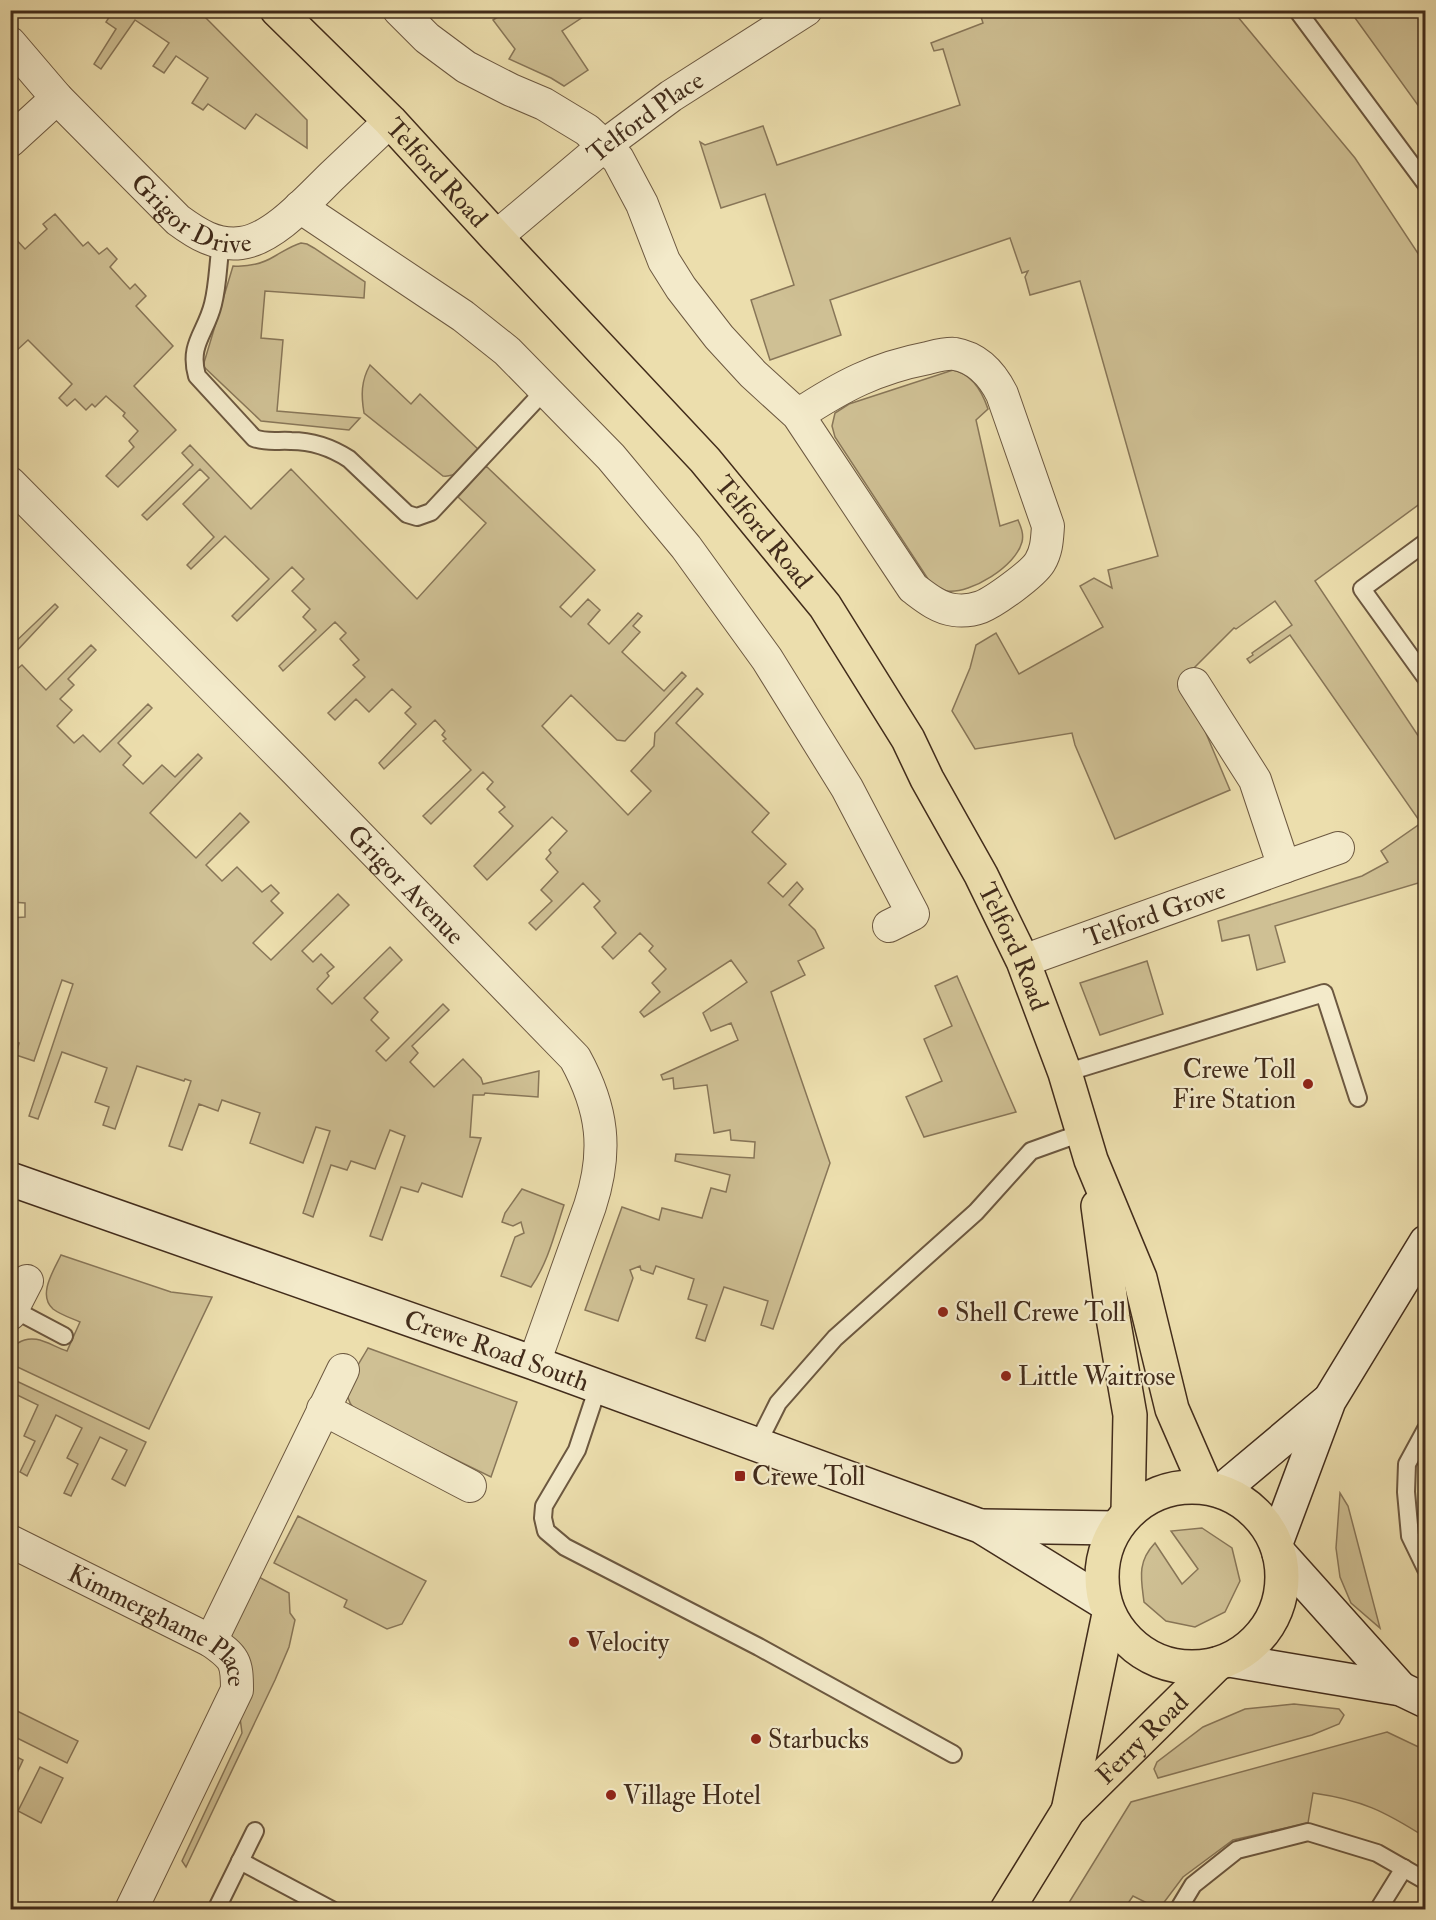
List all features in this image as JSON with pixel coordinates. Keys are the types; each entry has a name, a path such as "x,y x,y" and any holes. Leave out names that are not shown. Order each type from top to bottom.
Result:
{"main road":[{"name":"Telford Road","path":"277,10 390,121 705,460 825,606 908,740 927,779 981,875 1023,961 1065,1072 1087,1146 1140,1278 1172,1409 1214,1489"},
{"name":"Telford Road","path":"1087,1146 1130,1415 1121,1520"},
{"path":"1185,1486 1214,1489 1239,1499 1254,1511 1267,1526 1277,1548 1282,1574 1280,1595 1274,1615 1262,1634 1247,1649 1223,1662 1195,1667 1174,1666 1154,1659 1135,1648 1120,1632 1107,1608 1101,1584 1106,1546 1121,1520 1144,1499 1164,1490 1185,1486"},
{"name":"Ferry Road","path":"1068,1811 1107,1608"},
{"name":"Ferry Road","path":"1007,1910 1068,1811 1223,1662"}],"street":[{"path":"399,10 427,38 466,67 544,104 587,130 618,159 632,183 664,261 681,288 719,337 753,374 798,415 913,588 927,599 953,610 983,607 1026,577 1039,564 1047,546 1048,526 1002,394 994,377 980,364 952,353 894,365 850,383 798,415"},
{"name":"Telford Place","path":"496,237 605,145 671,96 806,11"},
{"name":"Grigor Drive","path":"10,43 57,98 178,220 199,235 220,243 242,243 258,238 273,229 300,207 390,121"},
{"path":"10,141 57,98"},
{"path":"300,207 463,316 507,351 611,457 686,547 767,659 847,788 913,914 889,926"},
{"name":"Grigor Avenue","path":"10,483 294,769 575,1058 590,1086 598,1113 601,1149 599,1176 534,1363"},
{"path":"1194,684 1255,780 1284,867"},
{"name":"Telford Grove","path":"1023,961 1338,848"},
{"name":"Crewe Road South","path":"10,1179 534,1363 980,1526 1107,1608"},
{"path":"1413,1695 1277,1548 1329,1401 1425,1242"},
{"path":"12,1311 27,1281"},
{"path":"211,1641 343,1370"},
{"path":"1214,1489 1329,1401"},
{"path":"323,1409 471,1486"},
{"name":"Crewe Road South","path":"980,1526 1121,1520"},
{"name":"Kimmerghame Place","path":"10,1541 211,1641 231,1655 237,1671 237,1690 131,1910"},
{"path":"1223,1662 1413,1695"}],"lane":[{"path":"1297,10 1425,184"},
{"path":"220,243 213,303 196,343 194,354 193,364 197,376 254,438 262,441 304,442 330,448 349,459 407,514 417,517 431,512 545,390"},
{"path":"1425,542 1362,589 1425,678"},
{"path":"1065,1072 1324,993 1358,1098"},
{"path":"757,1445 778,1403 835,1338 976,1212 1031,1151 1087,1146"},
{"path":"12,1311 64,1336"},
{"path":"598,1387 577,1450 544,1506 543,1518 546,1531 565,1547 759,1647 953,1754"},
{"path":"1425,1429 1407,1464 1406,1492 1410,1536 1425,1569"},
{"path":"216,1910 255,1831"},
{"path":"1178,1910 1193,1885 1237,1850 1308,1832 1377,1853 1425,1881"},
{"path":"240,1861 332,1910"},
{"path":"1378,1910 1404,1868"}],"shaded area":[{"path":"113,11 199,11 307,120 307,148 256,114 245,129 208,104 203,110 192,103 208,78 176,56 164,73 153,66 169,43 135,20 101,69 94,64 116,29 106,22"},
{"path":"507,11 592,11 562,31 588,70 564,86 509,59 515,49 493,20"},
{"path":"979,11 1233,11 1355,158 1425,264 1425,500 1315,581 1425,746 1426,842 1423,843 1425,881 1275,926 1285,962 1257,970 1249,935 1222,941 1218,921 1362,876 1388,862 1381,851 1421,823 1290,635 1250,663 1247,659 1292,625 1275,601 1236,629 1234,628 1183,679 1230,790 1115,839 1072,733 975,749 952,711 970,668 976,645 996,633 1019,674 1103,627 1080,586 1094,578 1112,588 1108,570 1158,556 1080,281 1030,295 1025,277 1028,271 1022,273 1010,238 830,300 841,335 770,360 751,300 794,285 765,194 721,208 700,142 705,145 763,126 777,165 960,105 943,49 934,51 931,43 983,23"},
{"path":"1350,11 1425,11 1425,115"},
{"path":"55,214 83,246 88,242 99,254 107,248 117,259 110,267 130,289 135,284 146,296 136,306 173,346 134,386 176,430 118,487 106,476 134,447 129,441 138,431 123,416 125,413 106,396 95,407 92,404 86,410 75,399 67,406 59,398 72,384 28,340 15,352 11,347 10,261 13,258 11,234 25,249 47,229 43,224"},
{"path":"301,243 314,248 365,282 364,298 265,291 261,338 283,340 277,411 360,418 349,430 261,421 203,366 233,266 260,263"},
{"path":"370,365 411,404 420,394 480,451 459,472 443,476 364,413 362,388"},
{"path":"953,370 971,379 986,402 988,409 976,420 1000,526 1018,520 1023,536 1018,551 1011,560 991,577 968,588 947,591 934,585 928,579 835,437 832,426 835,413 849,404"},
{"path":"190,445 251,509 291,469 417,599 486,523 458,497 486,466 595,570 560,607 571,617 588,599 600,610 588,624 609,644 638,613 642,616 633,626 640,632 622,652 664,691 682,672 686,676 625,741 617,740 571,695 542,726 628,815 651,791 631,771 654,746 655,733 697,688 703,694 676,723 769,813 752,832 786,864 768,883 783,897 797,882 803,889 789,905 815,930 824,948 798,961 805,975 771,992 830,1163 773,1329 761,1325 768,1301 724,1287 705,1341 696,1338 707,1305 688,1299 694,1279 656,1266 653,1274 641,1270 640,1266 630,1270 633,1278 618,1321 585,1310 622,1207 659,1220 662,1208 702,1218 711,1188 726,1192 730,1175 675,1161 676,1154 754,1158 755,1142 731,1140 730,1130 714,1133 707,1085 674,1089 673,1078 663,1080 661,1075 738,1040 731,1023 711,1031 703,1013 747,982 731,960 644,1017 640,1012 660,992 652,983 666,969 649,951 653,946 640,933 613,959 602,947 616,933 594,907 600,901 583,883 536,930 529,923 552,901 541,890 558,872 546,859 551,853 549,850 567,831 552,817 487,880 474,866 513,826 499,812 505,807 487,789 493,782 483,772 431,824 423,816 471,770 443,741 446,739 442,735 445,731 435,720 384,769 379,763 416,724 405,713 411,707 392,689 369,712 356,699 335,720 328,713 365,677 353,665 359,660 340,639 346,633 335,622 283,671 279,666 316,630 303,617 310,609 292,591 304,579 292,567 237,621 232,616 269,579 225,536 191,569 187,565 214,537 183,504 209,478 200,469 147,520 142,515 193,465 182,453"},
{"path":"55,604 58,607 11,657 11,646"},
{"path":"91,645 96,650 68,679 74,685 60,699 72,710 57,726 74,743 83,735 100,752 148,704 152,708 118,743 131,756 123,765 143,784 162,765 175,777 198,754 202,758 150,813 196,858 240,813 249,822 206,865 222,881 237,867 262,892 271,885 279,893 271,901 283,913 253,943 271,960 338,894 349,905 302,951 313,962 321,954 334,967 327,973 329,976 317,989 332,1004 390,947 402,960 364,998 378,1012 371,1020 389,1038 376,1051 386,1061 443,1004 449,1010 412,1046 418,1053 410,1062 434,1087 463,1059 481,1078 483,1084 539,1071 538,1097 485,1093 484,1095 473,1095 470,1137 481,1138 462,1197 422,1183 418,1192 401,1187 382,1240 370,1236 405,1136 390,1130 375,1169 351,1161 347,1170 331,1165 313,1217 303,1213 330,1131 316,1127 303,1163 250,1143 260,1113 222,1100 218,1111 199,1104 182,1150 169,1146 191,1081 185,1079 184,1081 137,1066 115,1129 103,1125 109,1107 95,1102 107,1068 62,1052 38,1119 29,1116 73,984 62,980 34,1061 16,1055 19,1043 10,1040 11,918 25,917 25,903 11,902 11,664 16,670 22,665 46,690"},
{"path":"1147,961 1163,1014 1100,1035 1080,983"},
{"path":"957,976 1016,1112 924,1137 906,1097 942,1081 924,1039 952,1026 935,986"},
{"path":"522,1189 564,1205 547,1258 531,1287 501,1276 515,1237 524,1233 521,1222 513,1226 502,1222 505,1213"},
{"path":"61,1255 171,1292 212,1297 149,1429 11,1364 12,1349 24,1340 37,1339 67,1351 80,1322 53,1309 47,1297 48,1282"},
{"path":"368,1348 517,1402 491,1477 358,1412 351,1405 348,1397 350,1381"},
{"path":"10,1378 146,1442 125,1486 112,1479 127,1450 100,1437 71,1496 64,1493 78,1464 67,1458 82,1428 56,1415 27,1476 20,1472 35,1441 24,1436 38,1405 11,1392"},
{"path":"1340,1493 1348,1506 1380,1628 1351,1603 1340,1577 1336,1548"},
{"path":"298,1516 426,1581 402,1624 387,1629 344,1607 347,1600 274,1563"},
{"path":"1202,1528 1232,1548 1240,1581 1225,1612 1195,1627 1166,1621 1144,1602 1141,1578 1145,1557 1155,1543 1182,1584 1198,1569 1171,1531"},
{"path":"255,1575 289,1593 290,1613 295,1620 289,1647 186,1867 182,1861 242,1733 239,1710 240,1647 228,1633"},
{"path":"1294,1704 1339,1709 1344,1715 1339,1724 1312,1735 1158,1778 1154,1769 1157,1762 1203,1727 1245,1709"},
{"path":"11,1708 78,1741 67,1763 11,1735"},
{"path":"1387,1732 1425,1750 1425,1837 1372,1808 1345,1799 1313,1793 1308,1823 1233,1840 1183,1877 1159,1909 1133,1896 1124,1909 1065,1909 1131,1802"},
{"path":"11,1754 23,1760 11,1786"},
{"path":"40,1767 63,1778 41,1823 18,1811"}],"place":[{"name":"Crewe Toll Fire Station","path":"1308,1084"},
{"name":"Shell Crewe Toll","path":"943,1312"},
{"name":"Little Waitrose","path":"1006,1376"},
{"name":"Crewe Toll","path":"740,1476"},
{"name":"Velocity","path":"574,1642"},
{"name":"Starbucks","path":"756,1739"},
{"name":"Village Hotel","path":"611,1795"}]}
